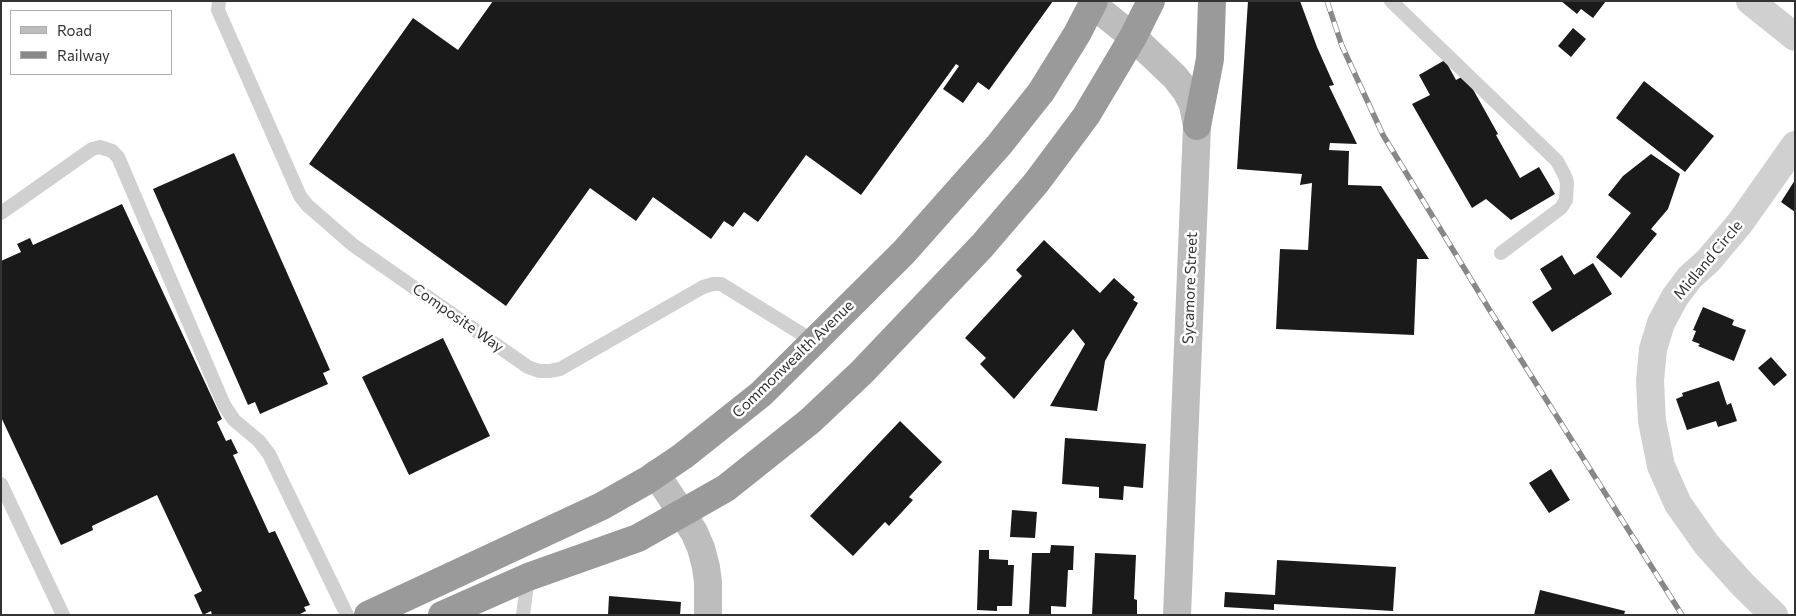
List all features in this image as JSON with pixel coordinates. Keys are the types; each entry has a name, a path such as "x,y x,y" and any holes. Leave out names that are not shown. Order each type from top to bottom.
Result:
{"highway":[{"path":"442,615 528,577 638,538 726,488 810,421 862,372 982,246 1036,183 1086,116 1133,37 1151,1"},
{"path":"1197,126 1210,59 1212,1"},
{"name":"Commonwealth Avenue","path":"368,615 602,506 656,474 713,433 761,394 904,252 999,145 1041,92 1077,34 1093,3"}],"street":[{"path":"1750,1 1795,37"},
{"name":"Sycamore Street","path":"1093,3 1133,37 1175,77 1186,91 1193,105 1197,126 1177,615"},
{"name":"Midland Circle","path":"1774,615 1707,545 1678,504 1661,466 1652,421 1650,381 1653,348 1661,323 1675,297 1690,277 1708,260 1740,223 1795,145"},
{"path":"656,474 694,532 703,554 708,582 708,615"}],"lane":[{"name":"Composite Way","path":"219,1 218,10 300,196 307,205 353,245 528,367 539,371 560,369 703,287 713,284 721,284 815,342"},
{"path":"1391,1 1558,161 1565,176 1568,183 1566,200 1561,208 1501,252"},
{"path":"1,213 92,149 100,147 112,151 118,157 224,405 234,420 259,441 270,454 347,615"},
{"path":"1,484 63,615"},
{"path":"523,615 528,577"}],"building":[{"path":"493,1 1053,1 989,90 978,82 963,103 943,89 959,66 956,64 861,195 806,155 758,222 744,212 733,227 724,221 711,239 653,197 636,221 590,188 506,306 309,164 413,18 458,50"},
{"path":"1248,1 1300,1 1317,47 1334,85 1329,86 1357,144 1330,143 1329,150 1349,151 1348,185 1381,186 1429,259 1417,259 1414,335 1276,329 1280,249 1308,250 1312,183 1300,185 1302,174 1237,169"},
{"path":"1561,1 1606,1 1593,18 1581,9 1577,14"},
{"path":"1573,28 1586,39 1571,57 1558,46"},
{"path":"1445,60 1456,80 1465,75 1520,178 1539,167 1555,194 1511,220 1486,199 1472,208 1412,104 1430,95 1419,75"},
{"path":"1644,81 1714,136 1685,172 1616,118"},
{"path":"234,153 330,370 323,373 328,384 260,414 255,402 248,405 153,189"},
{"path":"1651,154 1680,174 1668,209 1651,229 1657,234 1621,278 1596,257 1631,213 1608,195 1623,176"},
{"path":"1795,180 1795,212 1781,202"},
{"path":"122,204 222,419 217,422 226,441 231,439 238,453 233,455 269,533 275,531 310,605 304,607 306,611 298,615 212,615 211,611 203,615 194,595 202,591 157,495 92,526 93,530 61,545 1,417 1,261 21,252 17,244 30,238 33,245"},
{"path":"1044,240 1100,293 1114,278 1135,297 1133,300 1138,303 1105,361 1097,411 1050,406 1085,344 1073,329 1014,399 980,364 986,358 965,338 1022,276 1016,270"},
{"path":"1562,255 1574,275 1593,263 1612,294 1552,332 1532,302 1552,289 1540,269"},
{"path":"1703,307 1734,320 1732,325 1746,330 1734,361 1698,346 1700,344 1692,341 1696,331 1693,330"},
{"path":"443,338 490,436 409,475 362,377"},
{"path":"1771,357 1787,375 1774,386 1758,368"},
{"path":"1719,381 1727,405 1731,403 1737,421 1718,427 1716,421 1687,430 1676,399 1683,396 1682,393"},
{"path":"900,421 942,462 909,497 913,500 889,526 885,522 853,556 810,516"},
{"path":"1065,438 1146,444 1143,488 1124,486 1123,500 1099,498 1099,487 1062,484"},
{"path":"1551,469 1570,500 1549,513 1529,483"},
{"path":"1012,510 1037,512 1035,538 1010,537"},
{"path":"1051,545 1074,546 1073,570 1068,570 1066,607 1051,606 1051,615 1029,614 1032,553 1050,553"},
{"path":"979,550 989,550 989,559 1008,560 1008,565 1014,565 1012,606 997,606 997,611 977,610"},
{"path":"1095,553 1136,555 1134,599 1137,600 1137,615 1092,615"},
{"path":"1277,560 1396,567 1393,611 1274,604 1274,610 1224,607 1225,592 1275,595"},
{"path":"1540,590 1625,611 1624,615 1534,615"},
{"path":"609,596 681,602 680,615 608,615"}],"railway":[{"path":"1327,1 1342,46 1383,135 1489,309 1682,615"}]}
